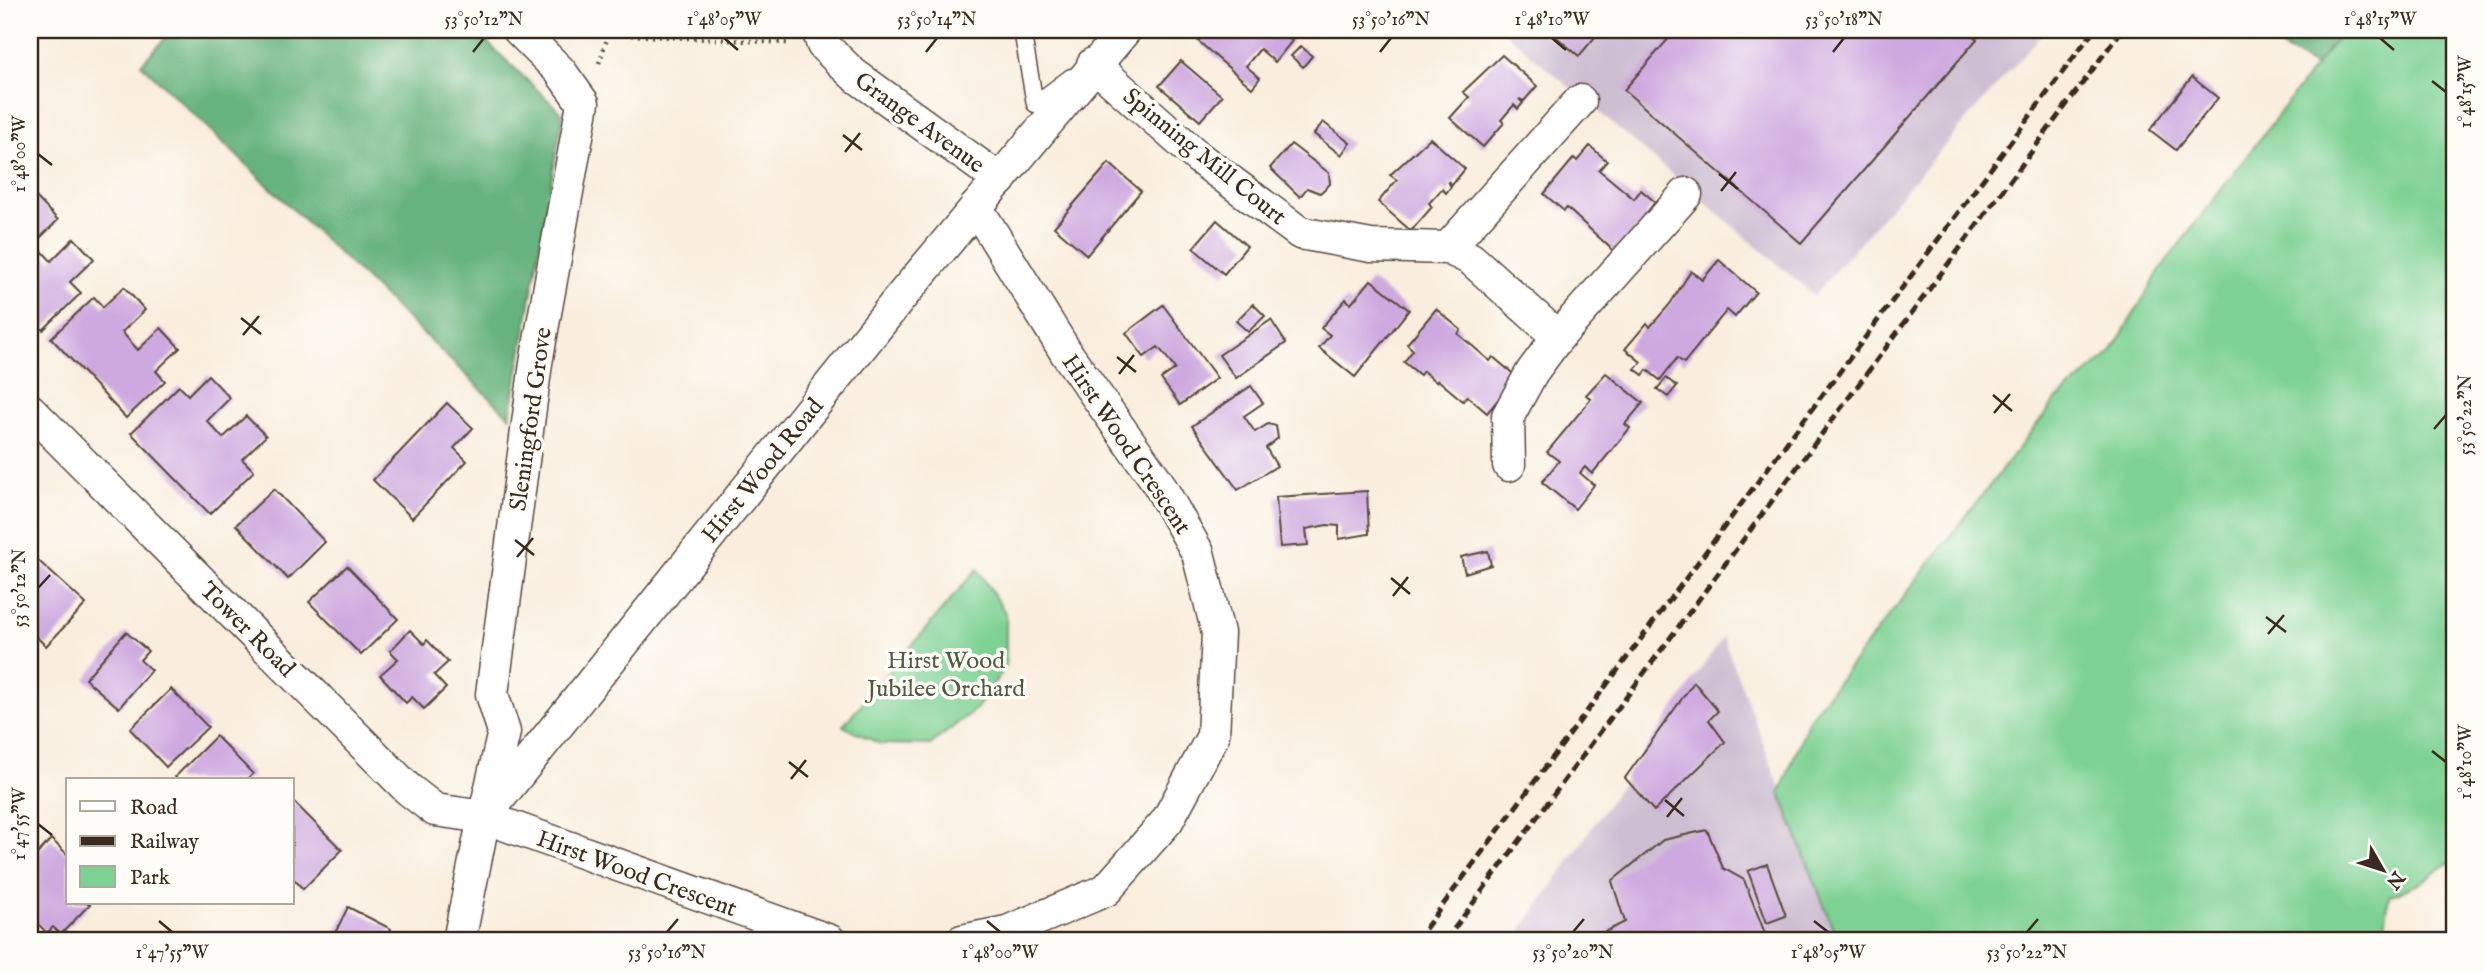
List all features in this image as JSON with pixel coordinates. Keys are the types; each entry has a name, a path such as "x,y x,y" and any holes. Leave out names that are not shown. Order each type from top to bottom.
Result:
{"street":[{"name":"Sleningford Grove","path":"484,817 504,732 492,694 536,363 583,103 560,71 519,30"},
{"name":"Grange Avenue","path":"821,37 853,74 1000,180"},
{"name":"Hirst Wood Road","path":"460,941 484,817 900,298 1110,47"},
{"name":"Spinning Mill Court","path":"1110,47 1199,158 1300,233 1371,246 1448,248 1471,259 1558,337"},
{"path":"1448,248 1580,102"},
{"path":"1509,465 1508,416 1532,372 1558,337 1686,194"},
{"name":"Hirst Wood Crescent","path":"962,941 1007,932 1106,890 1167,821 1213,736 1218,633 1198,553 1157,481 1067,354 976,208"},
{"name":"Tower Road","path":"30,410 408,789 435,810 484,817"},
{"name":"Hirst Wood Crescent","path":"484,817 830,941"}],"lane":[{"path":"1021,30 1035,104 1110,47"}],"path":[{"path":"610,34 821,37"}],"shaded area":[{"path":"1502,30 2045,30 1814,295"},
{"path":"1723,637 1838,941 1514,941"}],"green space":[{"path":"173,30 474,30 563,114 510,417 141,64"},
{"path":"2248,30 2343,30 2315,66"},
{"path":"2343,30 2454,30 2454,868 2448,863 2419,884 2389,896 2384,935 2377,941 1838,941 1780,793 1809,719 2056,400 2110,354 2160,270"},
{"name":"Hirst Wood Jubilee Orchard","path":"977,569 1006,614 1006,666 977,708 930,745 880,744 843,726"}],"building":[{"path":"1207,30 1278,30 1292,41 1275,62 1260,49 1246,66 1260,78 1252,88 1198,41"},
{"path":"1548,30 1601,30 1579,56"},
{"path":"1676,30 1966,30 1977,39 1801,243 1624,90"},
{"path":"1301,46 1312,56 1303,67 1291,56"},
{"path":"1502,55 1537,86 1524,101 1519,99 1523,103 1518,109 1514,105 1501,120 1504,123 1483,147 1450,118 1469,97 1463,92"},
{"path":"1181,61 1222,96 1200,121 1159,86"},
{"path":"2192,77 2218,98 2176,150 2150,130"},
{"path":"1323,122 1350,143 1341,155 1314,134"},
{"path":"1430,138 1465,169 1452,185 1448,181 1451,187 1446,193 1442,189 1429,203 1432,207 1411,231 1378,202 1397,180 1390,175"},
{"path":"1291,144 1329,173 1330,184 1320,193 1307,188 1300,197 1270,168"},
{"path":"1590,146 1607,161 1599,170 1634,199 1641,190 1655,202 1645,215 1648,219 1618,255 1567,208 1564,211 1544,194 1574,158 1577,161"},
{"path":"1109,163 1141,191 1087,255 1054,227"},
{"path":"36,197 58,220 35,243 51,261 74,238 94,259 70,282 81,293 43,330 30,317 30,204"},
{"path":"1217,220 1247,246 1224,274 1193,248"},
{"path":"1719,260 1756,292 1735,317 1727,310 1684,363 1677,358 1660,380 1647,370 1643,375 1635,369 1641,362 1625,349 1647,323 1650,327 1670,304 1691,271 1702,280"},
{"path":"1371,280 1409,310 1355,377 1319,348 1330,335 1321,328 1346,299 1351,304"},
{"path":"124,287 145,310 122,332 138,350 161,328 180,348 156,371 165,381 126,418 51,338 94,297 103,307"},
{"path":"1253,304 1265,316 1248,332 1236,321"},
{"path":"1163,305 1217,378 1180,405 1161,379 1175,369 1165,355 1158,347 1144,357 1126,333"},
{"path":"1436,309 1461,330 1458,334 1490,361 1493,357 1517,377 1487,413 1467,396 1463,401 1438,380 1436,382 1423,371 1420,375 1404,362 1413,350 1407,344"},
{"path":"1271,320 1286,343 1236,378 1219,355"},
{"path":"1606,373 1643,403 1625,424 1630,428 1592,474 1585,467 1580,473 1594,485 1575,509 1542,482 1559,461 1547,452 1591,399 1586,395"},
{"path":"208,375 230,398 207,421 223,438 246,416 266,436 242,459 254,471 210,514 131,433 179,386 188,395"},
{"path":"1666,378 1677,386 1668,397 1657,389"},
{"path":"1251,386 1263,403 1244,416 1255,432 1268,424 1276,426 1278,438 1266,448 1277,466 1238,490 1192,426"},
{"path":"447,403 473,428 454,448 467,461 412,518 373,480"},
{"path":"274,489 325,542 288,579 236,525"},
{"path":"1367,491 1369,534 1339,539 1339,526 1327,525 1306,529 1308,545 1280,547 1276,497"},
{"path":"1488,551 1491,565 1465,573 1461,557"},
{"path":"30,553 86,604 46,646 30,631"},
{"path":"347,566 398,619 361,655 309,602"},
{"path":"410,630 424,644 427,640 448,662 434,675 446,688 424,709 412,697 406,703 380,675 398,659 390,651"},
{"path":"126,632 148,651 140,660 151,670 119,708 85,679"},
{"path":"1694,682 1718,711 1709,720 1725,742 1654,811 1625,778"},
{"path":"171,689 208,727 166,767 130,729"},
{"path":"216,736 253,774 249,778 175,777"},
{"path":"294,802 342,850 303,889 294,879"},
{"path":"1707,830 1723,868 1744,880 1768,941 1587,941 1625,922 1612,881 1663,840"},
{"path":"51,839 66,853 66,904 90,904 61,934 53,927 47,933 30,916 30,862"},
{"path":"1767,864 1786,916 1767,923 1748,871"},
{"path":"348,907 391,929 385,941 331,941"},
{"path":"150,933 159,941 142,941"}],"railway":[{"path":"1416,941 2094,30"},
{"path":"1445,941 2122,30"}]}
